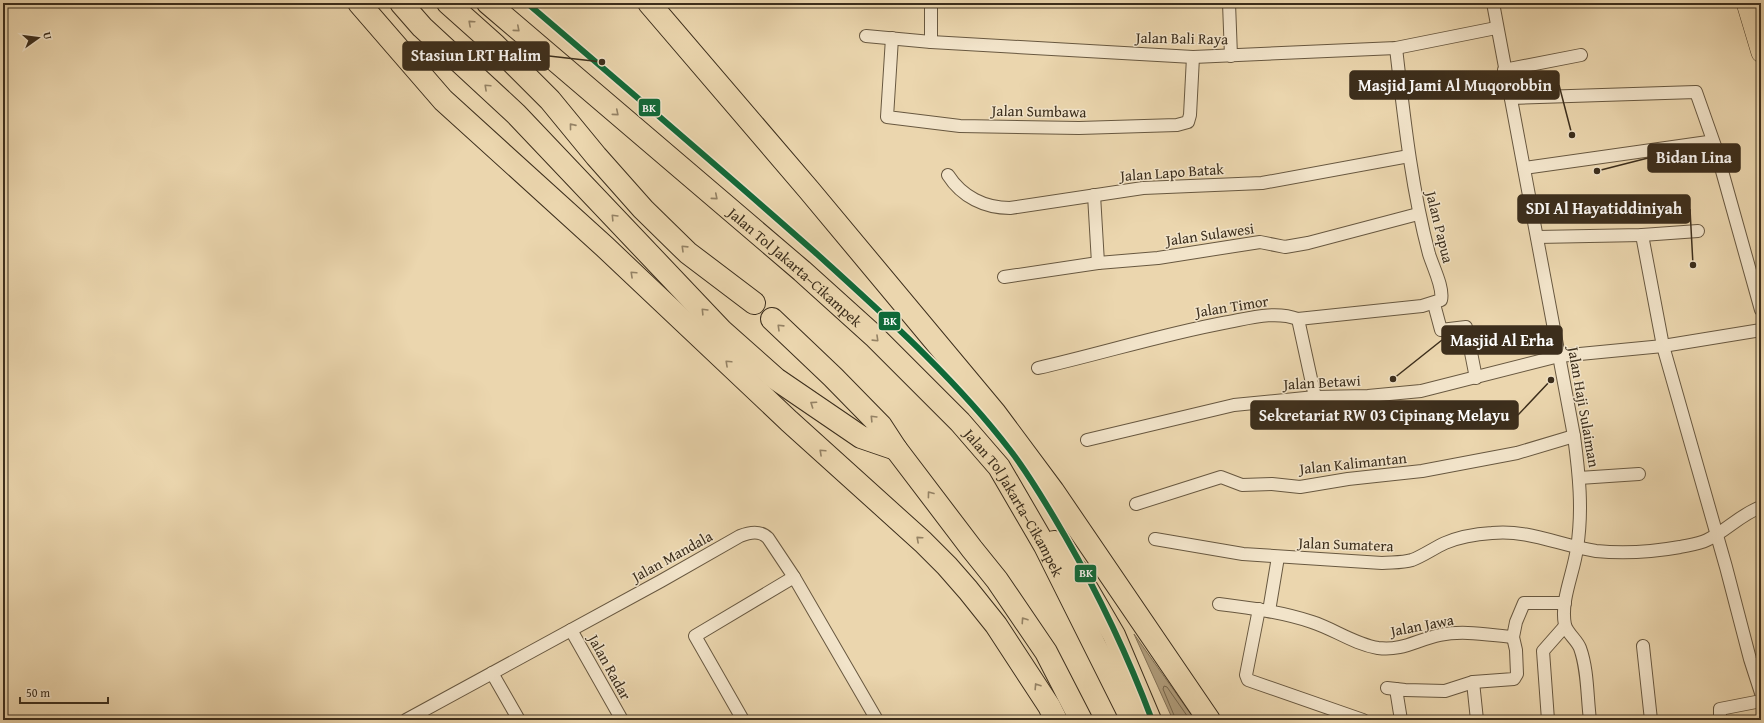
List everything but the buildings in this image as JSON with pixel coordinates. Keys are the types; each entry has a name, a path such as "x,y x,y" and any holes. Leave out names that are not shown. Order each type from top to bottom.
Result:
{"highway":[{"path":"359,3 443,100 605,247 789,421 923,542 947,566 996,625 1049,706 1056,720"},
{"path":"401,3 422,27 516,114 722,330 776,379 861,437 896,449"},
{"path":"448,3 495,45 550,100 596,156 643,209 688,253 754,303"},
{"name":"Jalan Tol Jakarta–Cikampek","path":"488,3 802,271 848,313 960,422 999,467 1045,546 1132,720"},
{"path":"649,3 809,190 995,413 1053,491 1209,720"},
{"path":"666,3 819,182 1005,405 1064,483 1225,720"},
{"path":"1759,3 1761,8"},
{"path":"772,319 881,426 896,449 997,580 1046,652 1081,720"},
{"path":"1003,474 1076,570 1095,600 1114,635 1150,720"}],"main road":[{"path":"1746,3 1761,53"}],"street":[{"path":"931,3 931,42"},
{"path":"1229,3 1231,56"},
{"name":"Jalan Haji Sulaiman","path":"1493,3 1496,28 1511,98 1574,436 1579,478 1580,513 1577,548 1565,603 1565,626"},
{"name":"Jalan Bali Raya","path":"866,36 931,42 1193,57 1396,48 1496,28"},
{"name":"Jalan Sumbawa","path":"892,38 887,117 960,126 1079,128 1178,125 1188,122 1189,120 1193,57"},
{"name":"Jalan Papua","path":"1396,48 1409,156 1418,214 1432,264 1443,294 1441,300 1434,304"},
{"path":"1504,70 1581,55"},
{"path":"1511,98 1696,92 1715,146 1761,310"},
{"path":"1524,168 1708,142 1715,146"},
{"name":"Jalan Lapo Batak","path":"948,175 954,185 978,202 995,208 1010,208 1143,188 1262,183 1409,156"},
{"path":"1094,195 1098,264"},
{"name":"Jalan Sulawesi","path":"1004,277 1098,264 1158,258 1260,242 1285,247 1308,243 1418,214"},
{"path":"1537,237 1642,235 1698,231"},
{"path":"1642,235 1663,346 1717,534 1745,641 1761,693"},
{"path":"1434,304 1441,330 1466,327 1476,378"},
{"name":"Jalan Timor","path":"1038,368 1182,331 1258,316 1281,315 1298,319 1434,304"},
{"path":"1298,319 1315,397"},
{"name":"Jalan Betawi","path":"1088,440 1234,405 1315,397 1368,396 1421,391 1559,356 1663,346 1761,330"},
{"name":"Jalan Kalimantan","path":"1136,504 1221,477 1242,485 1272,484 1300,487 1348,479 1422,471 1517,452 1574,436"},
{"path":"1579,478 1639,474"},
{"name":"Jalan Sumatera","path":"1155,539 1212,550 1278,557 1382,563 1404,562 1414,559 1446,543 1465,537 1493,532 1539,536 1577,548 1616,552 1653,552 1706,541 1739,521 1748,512 1761,507"},
{"name":"Jalan Mandala","path":"406,720 746,533 759,532 764,534 794,577 877,720"},
{"path":"1278,557 1246,675 1248,680 1363,720"},
{"path":"743,720 695,636 794,577"},
{"path":"1401,720 1392,689 1445,691 1473,682 1515,678 1517,674 1516,650 1513,637 1516,622 1524,603 1565,603"},
{"name":"Jalan Jawa","path":"1219,604 1264,610 1314,622 1351,639 1377,648 1398,649 1439,635 1451,633 1513,637"},
{"path":"1548,720 1543,650 1565,626 1579,646 1581,653 1590,720"},
{"name":"Jalan Radar","path":"571,630 622,720"},
{"path":"1643,646 1651,720"},
{"path":"492,673 519,720"},
{"path":"1473,682 1476,720"},
{"path":"1720,720 1720,709 1761,701"}],"water":[{"path":"1134,634 1195,720 1173,720"}],"transit line":[{"name":"BK","path":"527,3 709,159 843,277 918,348 966,397 1018,460 1078,558 1123,649 1152,720"}],"place":[{"name":"Stasiun LRT Halim","path":"602,62"},
{"name":"Masjid Jami Al Muqorobbin","path":"1572,135"},
{"name":"Bidan Lina","path":"1597,171"},
{"name":"SDI Al Hayatiddiniyah","path":"1693,265"},
{"name":"Masjid Al Erha","path":"1393,379"},
{"name":"Sekretariat RW 03 Cipinang Melayu","path":"1551,380"}]}
